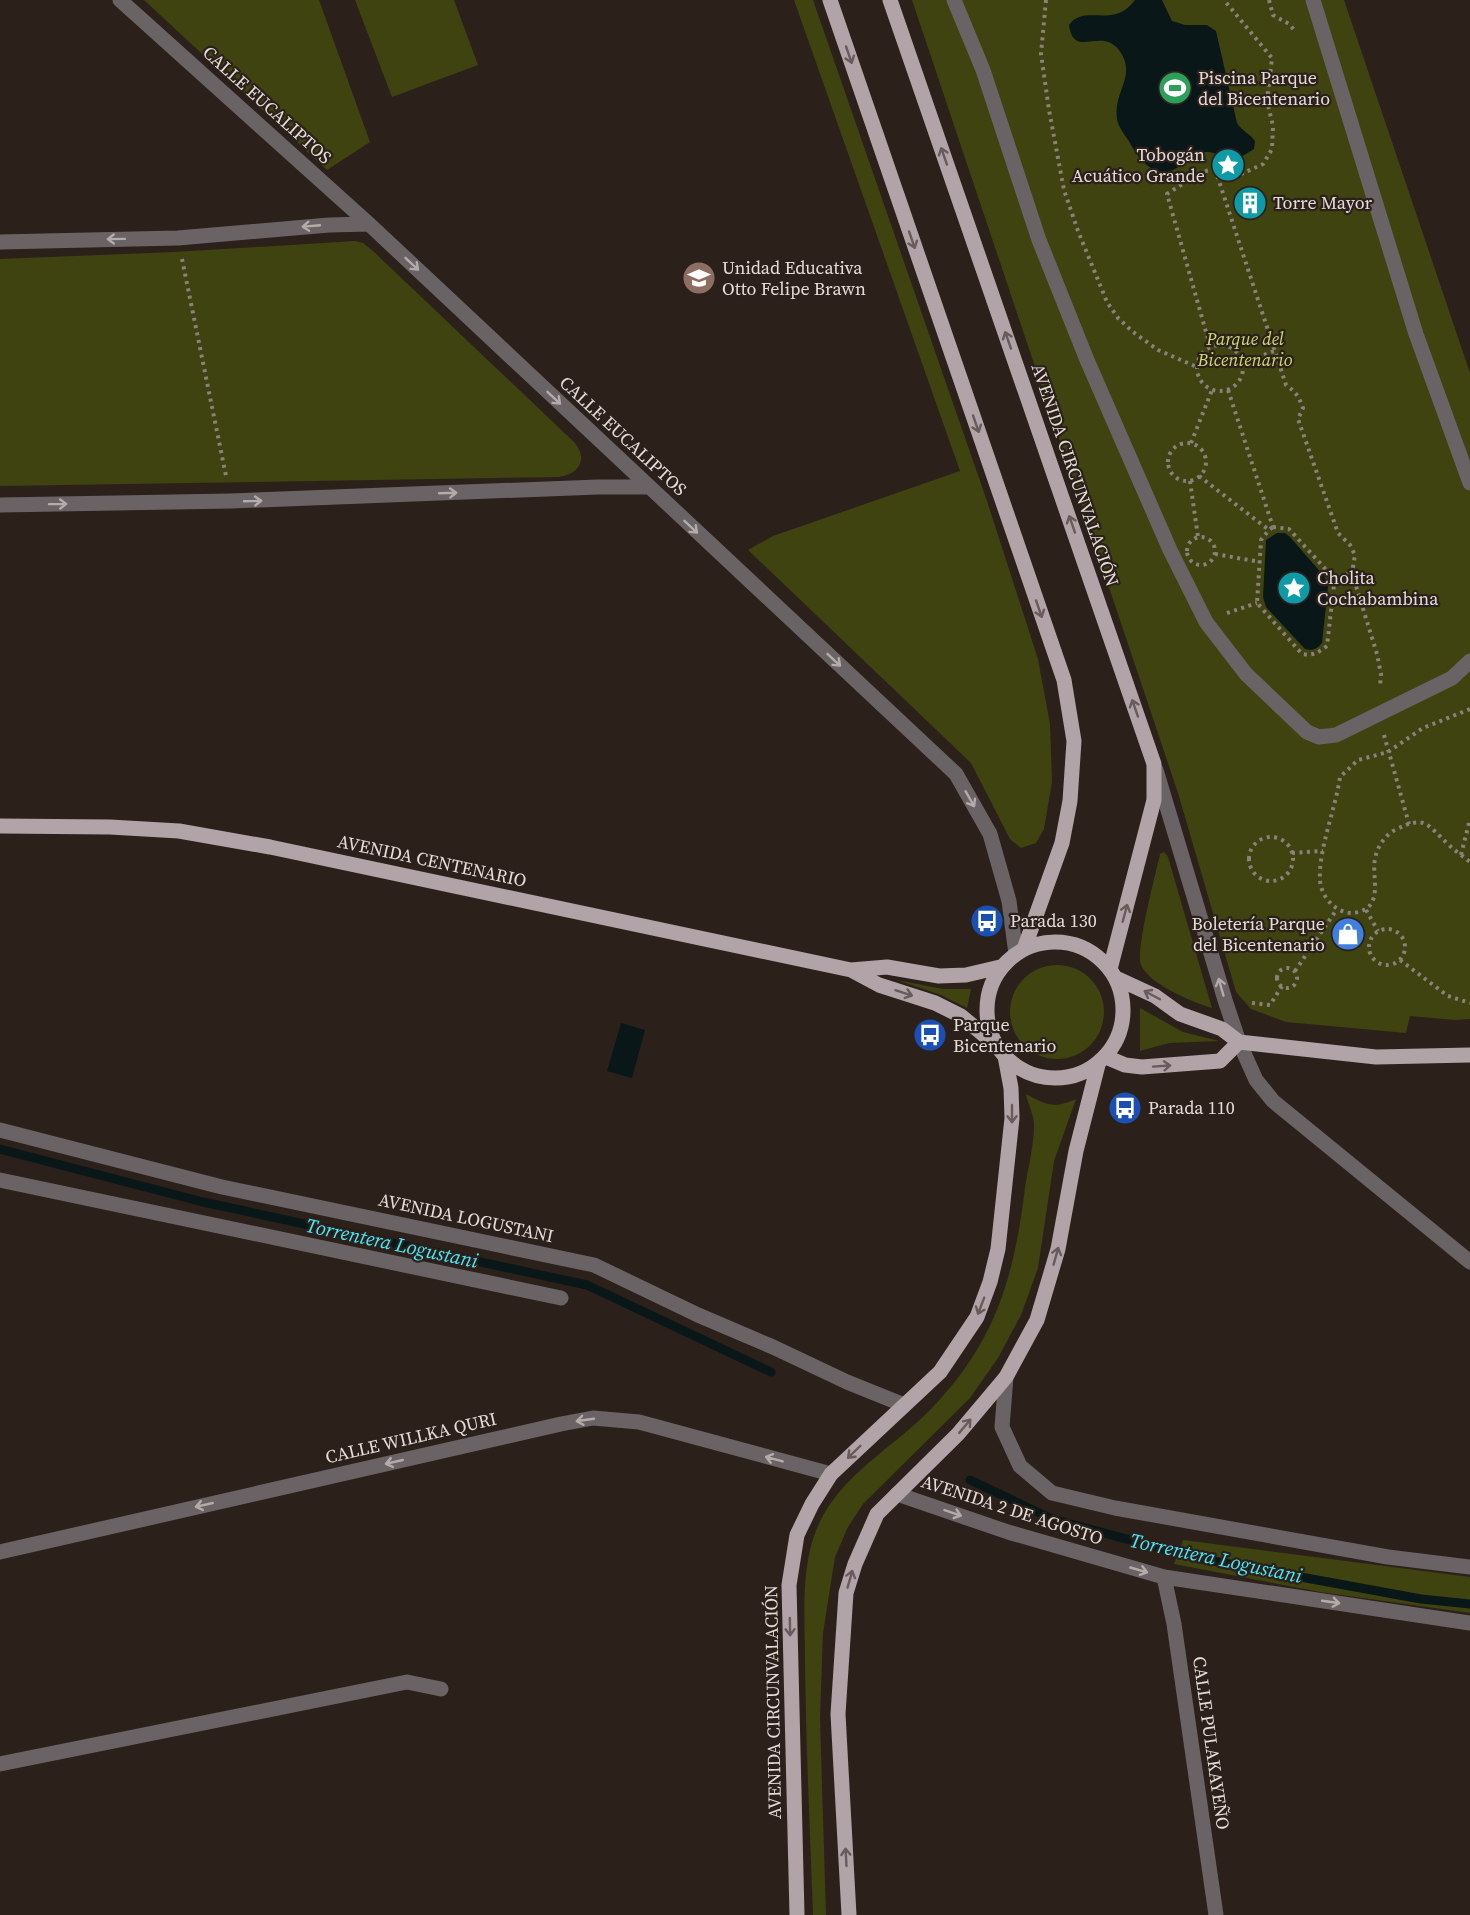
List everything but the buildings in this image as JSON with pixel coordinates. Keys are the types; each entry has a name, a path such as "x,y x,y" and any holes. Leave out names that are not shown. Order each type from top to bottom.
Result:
{"main road":[{"path":"830,0 1064,680 1074,741 1070,801 1062,843 1020,951"},
{"name":"AVENIDA CIRCUNVALACIÓN","path":"890,0 1154,764 1154,800 1113,974"},
{"name":"AVENIDA CENTENARIO","path":"0,826 110,827 179,831 270,847 850,970 879,985 935,1003 961,1016 1000,1051"},
{"path":"1239,1042 1220,1061 1142,1067 1102,1061 1083,1073 1067,1078 1050,1079 1025,1072 1000,1051 988,1024 987,1001 993,980 1000,967 1020,951 1044,942 1061,941 1092,952 1113,974 1155,996 1180,1014 1222,1029 1239,1042 1376,1057 1470,1055"},
{"name":"AVENIDA CENTENARIO","path":"850,970 887,967 939,976 966,975 1000,967"},
{"path":"849,1915 838,1714 846,1593 855,1564 877,1514 958,1434 1006,1377 1037,1320 1058,1249 1076,1151 1102,1061 1121,1032 1124,1017 1123,1001 1113,974"},
{"name":"AVENIDA CIRCUNVALACIÓN","path":"797,1915 789,1585 797,1534 831,1474 940,1372 977,1317 990,1282 998,1249 1012,1118 1011,1088 1000,1051"}],"street":[{"name":"CALLE EUCALIPTOS","path":"120,0 369,224 648,488 956,774 990,834 1020,951"},
{"path":"954,0 983,69 1043,251 1087,360 1170,550 1206,622 1246,674 1307,732 1319,737 1336,735 1452,678 1470,661"},
{"path":"1313,0 1416,334 1470,483"},
{"path":"0,242 178,238 329,225 369,224"},
{"path":"0,506 231,501 598,487 648,488"},
{"path":"1154,764 1225,1000 1239,1042 1256,1080 1273,1101 1470,1262"},
{"name":"AVENIDA LOGUSTANI","path":"0,1130 222,1186 594,1264 698,1315 904,1405"},
{"path":"0,1180 561,1298"},
{"path":"1006,1377 1002,1427 1020,1466 1052,1493 1114,1508 1388,1557 1470,1568"},
{"name":"CALLE WILLKA QURI","path":"0,1552 593,1418 639,1422 831,1474"},
{"name":"AVENIDA 2 DE AGOSTO","path":"897,1494 1008,1532 1164,1577 1470,1623"},
{"name":"CALLE PULAKAYEÑO","path":"1164,1577 1174,1624 1216,1915"},
{"path":"0,1764 407,1682 441,1689"}],"path":[{"path":"1046,0 1041,54 1049,110 1065,190 1078,231 1103,291 1118,318 1158,350 1197,367"},
{"path":"1210,346 1167,194 1201,172 1215,169 1237,176 1263,164 1272,149 1273,126 1267,101 1272,58 1224,0"},
{"path":"1215,169 1286,385 1296,392 1301,402 1303,408 1298,419 1338,533 1350,544 1355,555 1352,573 1381,674 1378,714 1409,824"},
{"path":"182,259 226,476"},
{"path":"1210,346 1230,347 1236,351 1243,363 1242,377 1234,387 1228,390 1212,390 1201,381 1197,367 1200,355 1210,346"},
{"path":"1243,363 1274,351"},
{"path":"1191,443 1212,390"},
{"path":"1228,390 1271,529"},
{"path":"1191,443 1201,449 1206,460 1203,472 1199,476 1190,481 1184,481 1169,470 1170,452 1179,444 1191,443"},
{"path":"1199,476 1271,529 1289,529 1329,573 1334,585 1327,646 1310,656 1302,654 1257,603 1261,540 1271,529"},
{"path":"1190,481 1198,537"},
{"path":"1202,537 1213,544 1215,554 1206,564 1197,564 1187,555 1187,550 1190,542 1202,537"},
{"path":"1215,554 1260,562"},
{"path":"1206,564 1210,574"},
{"path":"1332,579 1352,573"},
{"path":"1222,603 1226,613 1257,603"},
{"path":"1470,709 1423,728 1388,752 1358,760 1340,777 1323,851 1319,880 1323,894 1337,909 1352,913 1366,910 1375,893 1375,858 1381,843 1389,833 1409,824 1422,822 1434,828 1448,844 1470,862"},
{"path":"1461,855 1470,819"},
{"path":"1273,837 1284,842 1292,853 1290,868 1280,879 1266,880 1258,877 1250,866 1251,850 1260,840 1266,838 1273,837"},
{"path":"1292,853 1323,851"},
{"path":"1295,971 1337,909"},
{"path":"1366,910 1378,932"},
{"path":"1393,931 1401,938 1404,949 1400,960 1382,965 1372,958 1370,940 1378,932 1393,931"},
{"path":"1400,960 1448,996 1470,1003"},
{"path":"1285,967 1295,971 1297,977 1295,983 1288,988 1282,986 1277,978 1279,971 1285,967"},
{"path":"1245,1002 1270,1005 1282,986"}],"green space":[{"path":"144,0 319,0 370,142 327,170"},
{"path":"355,0 454,0 478,65 392,97"},
{"path":"794,0 813,0 987,501 1038,659 1050,724 1052,782 1044,829 1036,843 1021,848 1010,839 971,763 748,550 773,536 960,471"},
{"name":"Parque del Bicentenario","path":"912,0 1344,0 1470,373 1470,1019 1410,1016 1406,1033 1286,1022 1251,1009 1236,992 1178,793"},
{"path":"355,241 363,243 373,251 574,442 581,454 581,460 580,465 572,473 559,477 0,486 0,259 174,252"},
{"path":"1164,852 1168,857 1212,1008 1183,997 1162,985 1153,979 1141,965 1141,944 1147,911 1160,854"},
{"path":"1057,965 1075,969 1090,979 1100,994 1104,1012 1100,1030 1090,1045 1075,1055 1057,1059 1039,1055 1024,1045 1014,1030 1010,1012 1014,994 1024,979 1039,969"},
{"path":"897,980 943,989 971,989 967,1008 941,995"},
{"path":"1140,1008 1183,1032 1219,1041 1169,1043 1140,1051"},
{"path":"1026,1094 1039,1101 1056,1105 1076,1099 1054,1161 1038,1268 1021,1315 998,1358 970,1398 863,1504 848,1527 835,1557 823,1633 820,1718 826,1915 813,1915 804,1611 808,1560 812,1544 817,1528 839,1492 932,1408 954,1383 987,1332 1008,1279 1032,1148 1034,1125"},
{"path":"1183,1540 1470,1577 1470,1613 1320,1592 1174,1564"}],"shaded area":[{"name":"Piscina Parque del Bicentenario","path":"1135,0 1162,0 1172,21 1185,25 1207,25 1216,31 1237,123 1255,141 1254,149 1236,160 1212,153 1200,153 1177,168 1166,172 1153,169 1137,155 1117,119 1118,101 1126,70 1121,53 1114,45 1106,41 1077,40 1072,35 1069,25 1083,16 1118,13 1127,9"},
{"path":"1277,533 1285,533 1290,537 1324,576 1328,587 1322,643 1315,649 1305,649 1266,607 1263,597 1266,540"},
{"path":"621,1023 645,1030 632,1078 607,1071"}],"waterway":[{"name":"Torrentera Logustani","path":"0,1149 203,1202 587,1285 771,1372"},
{"name":"Torrentera Logustani","path":"970,1480 1052,1519 1197,1558 1421,1599 1470,1604"}],"place":[{"name":"Piscina Parque del Bicentenario","path":"1175,88"},
{"name":"Tobogán Acuático Grande","path":"1228,165"},
{"name":"Torre Mayor","path":"1250,203"},
{"name":"Unidad Educativa Otto Felipe Brawn","path":"699,278"},
{"name":"Cholita Cochabambina","path":"1294,588"},
{"name":"Parada 130","path":"987,921"},
{"name":"Boletería Parque del Bicentenario","path":"1348,934"},
{"name":"Parque Bicentenario","path":"930,1035"},
{"name":"Parada 110","path":"1125,1108"}]}
